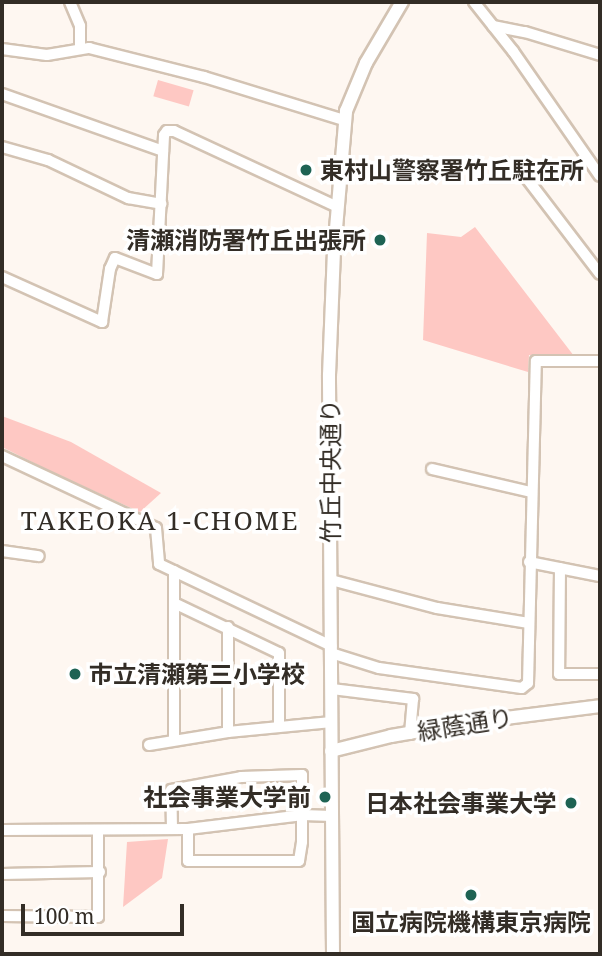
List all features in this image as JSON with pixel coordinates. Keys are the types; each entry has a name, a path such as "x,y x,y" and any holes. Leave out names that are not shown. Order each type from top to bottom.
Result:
{"street":[{"path":"70,2 80,26 80,48"},
{"name":"竹丘中央通り","path":"332,954 329,374 344,120 349,99 366,63 402,2"},
{"path":"474,2 600,176"},
{"path":"492,26 600,55"},
{"path":"2,49 47,55 80,48 204,77 344,120"},
{"path":"2,94 163,151"},
{"path":"2,277 102,322 110,268 115,258 157,274 164,135 167,131 174,131 338,207"},
{"path":"2,147 48,160 128,198 161,204"},
{"path":"526,176 600,274"},
{"path":"2,456 156,528 159,564 332,649 379,668 522,688 528,683 536,361 600,361"},
{"path":"432,469 531,492"},
{"path":"2,551 39,556"},
{"path":"529,562 600,576"},
{"path":"560,568 559,674 600,674"},
{"path":"174,571 174,740"},
{"path":"331,580 437,608 529,623"},
{"path":"174,603 279,653 279,727"},
{"path":"228,627 228,732"},
{"path":"332,689 413,699 410,733"},
{"name":"緑蔭通り","path":"331,751 410,733 515,715 600,706"},
{"path":"149,745 228,732 332,722"},
{"path":"172,829 171,790 241,777 302,775 303,815 299,861 188,861 187,829"},
{"path":"2,830 187,829 303,815 331,816"},
{"path":"2,916 98,917 98,830"},
{"path":"2,874 100,872"}],"shaded area":[{"path":"158,80 194,90 189,107 153,96"},
{"path":"475,227 574,356 529,355 528,372 423,340 427,233 461,237"},
{"path":"2,416 71,442 161,493 140,512 50,471 2,447"},
{"path":"168,839 162,878 123,907 127,842"}],"place":[{"name":"東村山警察署竹丘駐在所","path":"306,170"},
{"name":"清瀬消防署竹丘出張所","path":"380,240"},
{"name":"市立清瀬第三小学校","path":"75,674"},
{"name":"社会事業大学前","path":"325,797"},
{"name":"日本社会事業大学","path":"571,803"},
{"name":"国立病院機構東京病院","path":"471,895"}],"district":[{"name":"TAKEOKA 1-CHOME","path":"160,521"}]}
